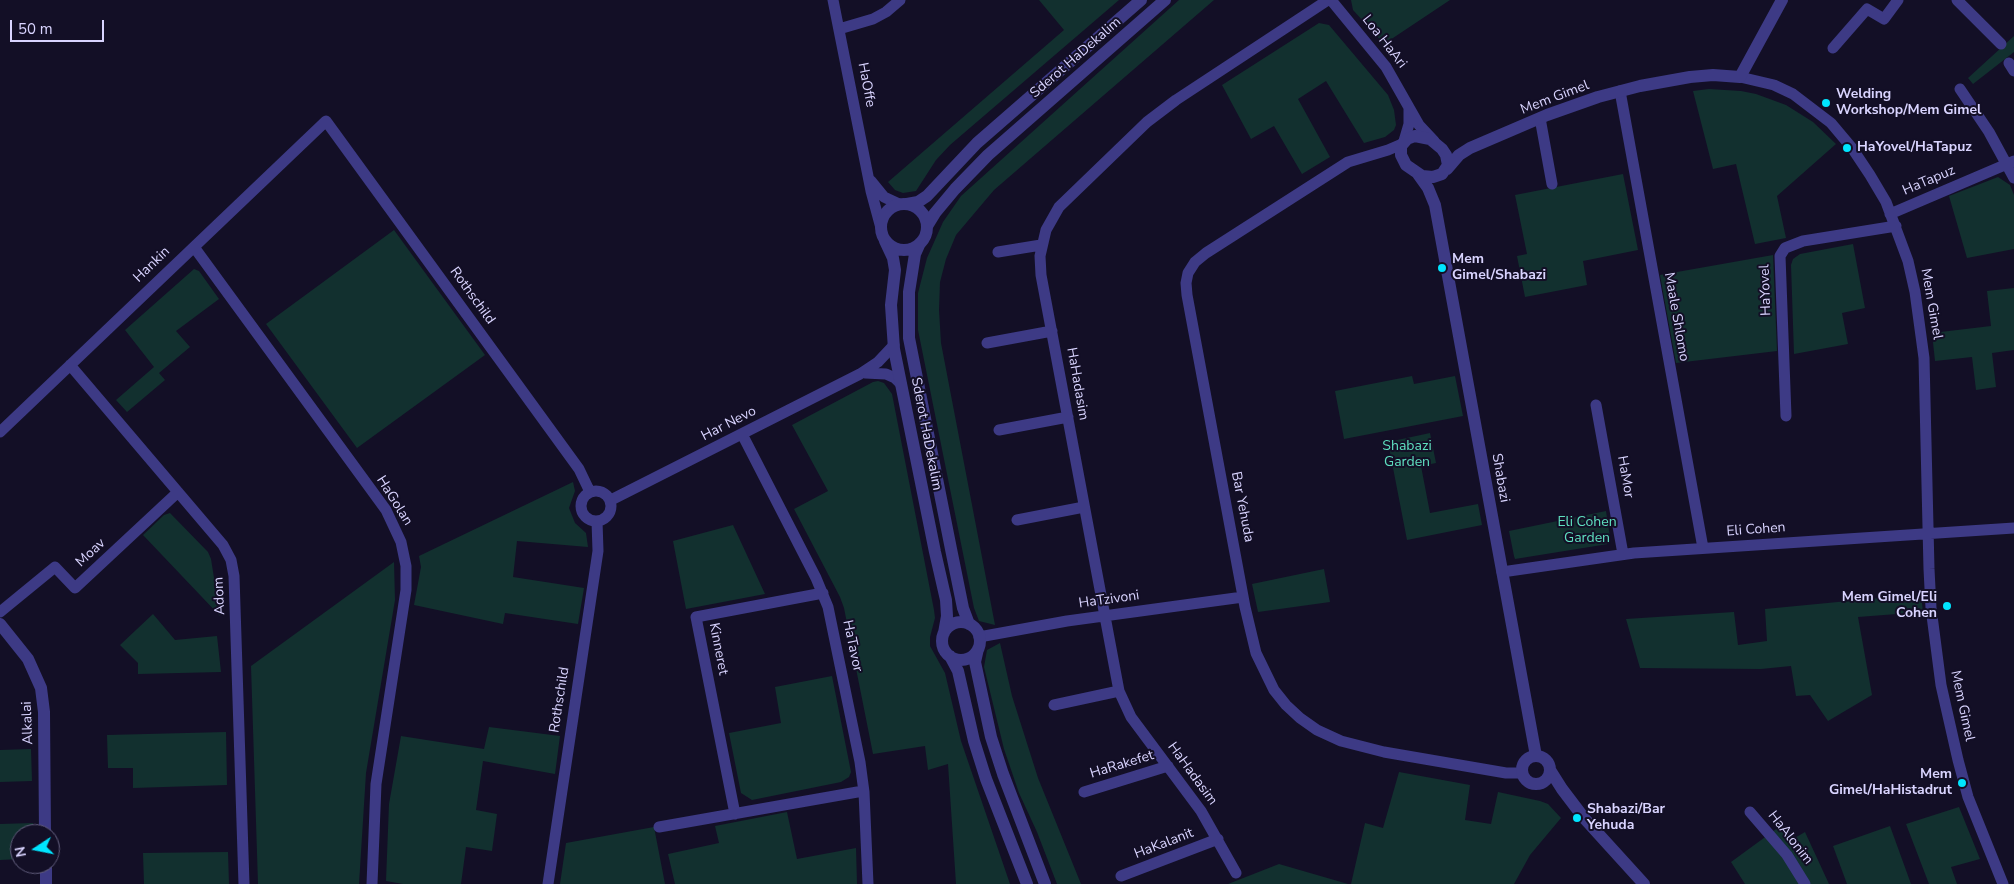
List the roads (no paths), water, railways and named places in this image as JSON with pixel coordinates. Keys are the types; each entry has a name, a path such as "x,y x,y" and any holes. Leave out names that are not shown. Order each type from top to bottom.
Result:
{"street":[{"name":"HaOffe","path":"833,0 881,228"},
{"path":"839,29 869,22 886,12 900,0"},
{"name":"Sderot HaDekalim","path":"903,204 920,201 928,196 977,143 1141,0"},
{"name":"Sderot HaDekalim","path":"926,226 955,188 982,161 1165,0"},
{"name":"Loa HaAri","path":"1329,0 1386,67 1419,125 1437,144"},
{"name":"HaHadasim","path":"1236,873 1196,803 1131,717 1119,691 1040,265 1041,245 1049,222 1066,200 1154,116 1329,0"},
{"path":"1740,77 1782,0"},
{"path":"1833,48 1868,9 1884,19 1898,0"},
{"path":"1956,0 2001,44"},
{"name":"Mem Gimel","path":"1445,171 1462,153 1473,146 1540,118 1620,91 1690,76 1740,77 1774,85 1793,94 1812,107 1831,123 1852,148 1870,175 1896,226 1916,292 1923,341 1926,391 1928,534 1931,608 1935,646 1948,722 1968,797 2002,884"},
{"path":"1960,89 2010,162 2014,178"},
{"name":"Maale Shlomo","path":"1620,91 1704,548"},
{"path":"1403,142 1416,136 1426,138 1437,144 1447,158 1445,171 1433,177 1418,174 1406,165 1400,152 1403,142 1409,124 1408,105"},
{"path":"1540,118 1552,184"},
{"name":"Hankin","path":"0,432 326,121"},
{"name":"Rothschild","path":"326,121 579,468 590,492"},
{"name":"Bar Yehuda","path":"1403,142 1388,150 1348,162 1206,253 1193,265 1187,278 1187,295 1243,597 1250,631 1264,672 1286,705 1317,730 1350,744 1384,752 1506,773 1522,773"},
{"name":"Mem Gimel","path":"1437,144 1452,148 1473,146"},
{"name":"Bar Yehuda","path":"1368,155 1393,158 1406,165"},
{"name":"HaTapuz","path":"1890,214 2010,162"},
{"name":"Shabazi","path":"1435,205 1437,189 1445,171"},
{"name":"Shabazi","path":"1418,174 1427,185 1435,205 1536,756"},
{"name":"HaOffe","path":"869,176 881,195 894,203 903,204"},
{"path":"903,204 913,206 922,213 926,226 926,234 920,243 911,249 901,250 891,246 886,241 881,228 882,221 887,212 903,204"},
{"name":"HaYovel","path":"1786,416 1780,256 1784,248 1794,243 1896,226"},
{"name":"Sderot HaDekalim","path":"886,241 893,258 895,270 891,306 894,345 935,552 945,593 947,616 942,644 959,676 972,735 986,779 1027,884"},
{"name":"Sderot HaDekalim","path":"920,243 915,254 909,292 909,338 963,608 969,624 976,629 979,643"},
{"path":"998,252 1041,245"},
{"name":"HaGolan","path":"194,247 386,510 401,542 406,566 406,590 376,784 372,884"},
{"path":"987,343 1052,330"},
{"name":"Har Nevo","path":"610,500 860,374 878,362 894,345"},
{"name":"Adom","path":"70,365 225,548 234,572 244,884"},
{"name":"Har Nevo","path":"860,374 873,372 886,374 901,384"},
{"name":"HaMor","path":"1596,405 1623,554"},
{"path":"999,430 1068,417"},
{"name":"HaTavor","path":"742,434 823,593 832,622 859,756 863,791 868,884"},
{"path":"600,491 610,500 611,508 609,514 604,519 597,521 586,517 581,509 582,499 590,492 600,491"},
{"name":"Moav","path":"0,612 56,566 75,588 178,492"},
{"path":"1017,520 1084,507"},
{"name":"Rothschild","path":"548,884 598,551 597,521"},
{"name":"Eli Cohen","path":"1502,572 1623,554 2014,528"},
{"name":"Kinneret","path":"735,814 696,617 823,593"},
{"name":"HaTzivoni","path":"979,643 1042,625 1243,597"},
{"path":"944,633 954,623 963,622 969,624"},
{"name":"Alkalai","path":"0,624 28,659 41,688 44,712 45,824"},
{"path":"950,656 958,660 968,659 979,643"},
{"path":"979,643 975,662 991,737 1045,884"},
{"path":"1054,705 1119,691"},
{"path":"1569,799 1550,787 1526,781 1522,773 1524,762 1531,756 1546,760 1550,770 1569,799 1603,840 1644,884"},
{"name":"HaRakefet","path":"1084,792 1168,766"},
{"path":"1536,784 1546,780 1550,770"},
{"path":"659,827 863,791"},
{"name":"HaAlonim","path":"1750,812 1787,855 1805,884"},
{"name":"HaKalanit","path":"1121,876 1218,839"}],"place":[{"name":"Welding Workshop/Mem Gimel","path":"1826,103"},
{"name":"HaYovel/HaTapuz","path":"1847,148"},
{"name":"Mem Gimel/Shabazi","path":"1442,268"},
{"name":"Mem Gimel/Eli Cohen","path":"1947,606"},
{"name":"Mem Gimel/HaHistadrut","path":"1962,783"},
{"name":"Shabazi/Bar Yehuda","path":"1577,818"}],"park label":[{"name":"Shabazi Garden","path":"1407,456"},
{"name":"Eli Cohen Garden","path":"1587,532"}]}
